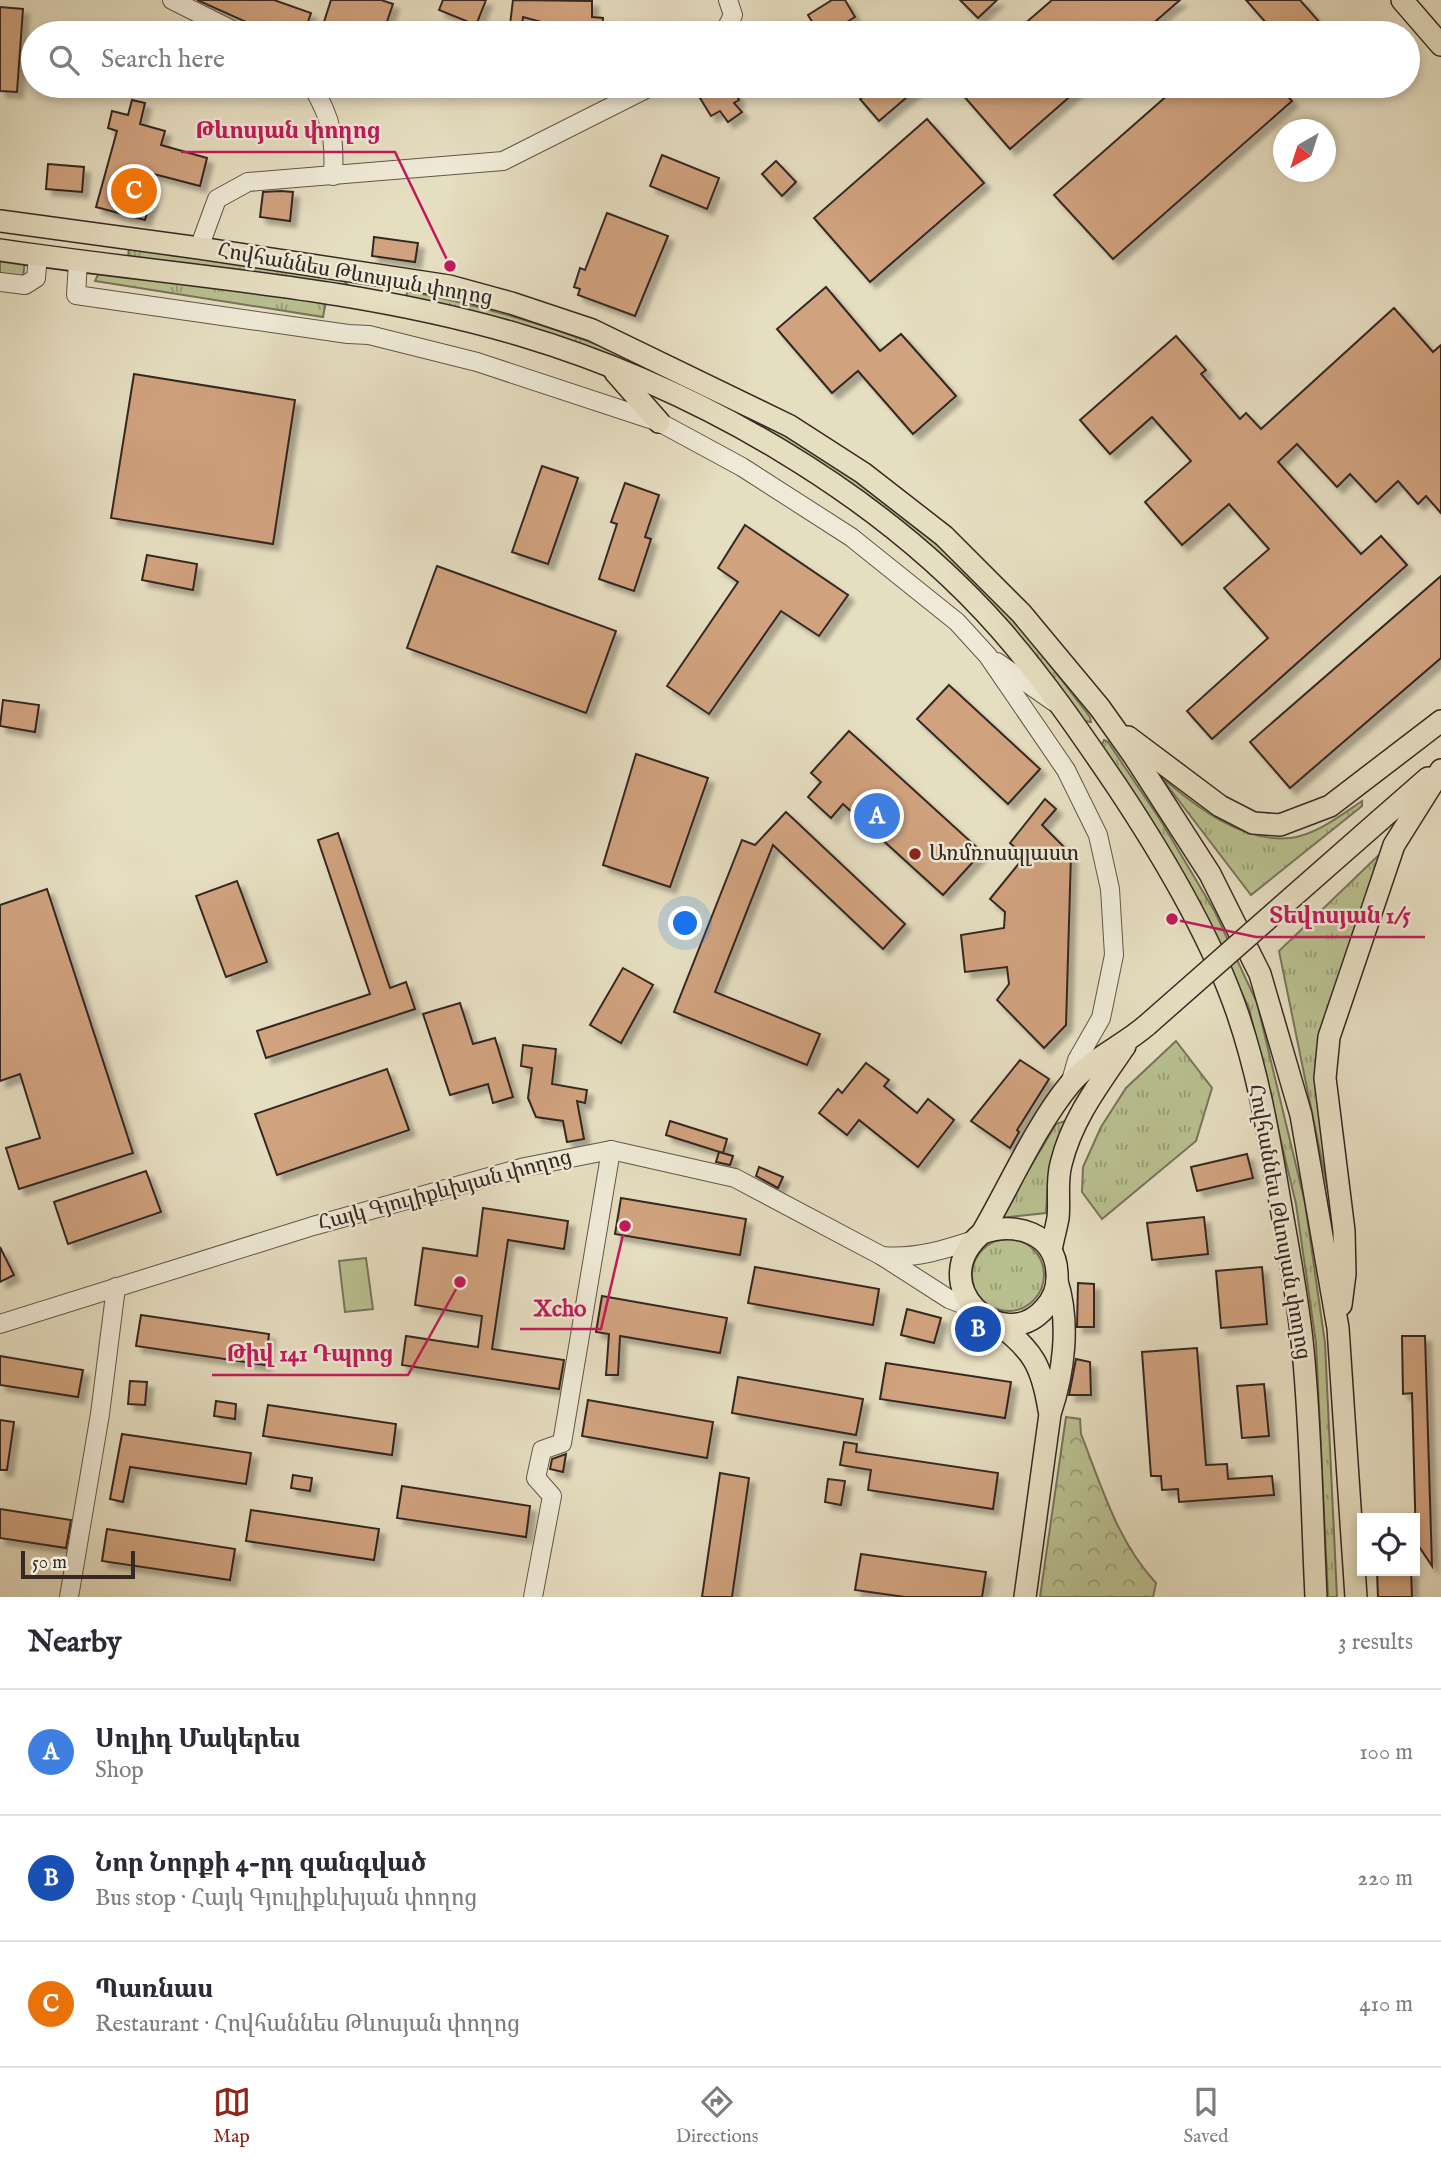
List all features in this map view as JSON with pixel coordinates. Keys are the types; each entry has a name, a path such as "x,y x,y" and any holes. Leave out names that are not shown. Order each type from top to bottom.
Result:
{"main road":[{"path":"1402,0 1441,45"},
{"name":"Հովհաննես Թևոսյան փողոց","path":"0,221 199,247 449,286 592,330 790,426 863,473 944,536 1021,613 1113,727 1210,874 1260,974 1301,1115 1338,1328 1356,1597"},
{"path":"45,257 55,229"},
{"name":"Հովհաննես Թևոսյան փողոց","path":"0,250 403,306 522,335 612,368 675,394 743,428 803,463 863,506 952,580 1000,629 1062,708 1138,817 1169,870 1237,1010 1266,1119 1303,1349 1316,1597"},
{"path":"343,296 353,290 355,282 347,271"},
{"path":"403,306 391,296 392,288 407,280"},
{"path":"612,368 659,422"},
{"path":"1113,727 1220,806 1253,823 1280,825 1331,806 1441,721"},
{"path":"1338,1328 1345,1274 1344,1231 1325,1078 1329,1037 1394,845 1441,768"},
{"path":"1050,1414 1038,1364 1026,1345 972,1308 962,1293 960,1275 962,1262 1031,1146 1070,1084 1096,1060 1129,1040 1147,1025 1441,768"},
{"path":"1025,1597 1050,1414 1060,1386 1065,1307 1051,1250 1058,1216 1056,1192 1061,1165 1070,1138 1094,1089 1129,1040"},
{"path":"978,1237 999,1228 1022,1228 1042,1239 1051,1250"},
{"path":"997,1323 1009,1324 1032,1318 1049,1302 1057,1281"}],"street":[{"path":"172,0 214,21"},
{"path":"729,0 733,15 730,21"},
{"path":"319,98 335,140 333,176"},
{"path":"199,247 216,199 230,189 248,182 503,161 628,98"},
{"path":"0,282 24,285 36,278 45,257"},
{"path":"78,262 76,295 321,331 369,335 477,362 659,422 742,467 851,537 957,622 988,656 1081,797 1098,835 1110,889 1114,955 1101,1018 1077,1060 1070,1084"},
{"path":"988,656 1062,708"},
{"path":"533,1597 552,1496 536,1478 542,1450 562,1443 563,1439 611,1150"},
{"name":"Հայկ Գյուլիքևխյան փողոց","path":"0,1324 313,1226 526,1167 611,1150 735,1178 882,1256 917,1281 972,1308"},
{"name":"Հայկ Գյուլիքևխյան փողոց","path":"882,1256 923,1255 978,1237"},
{"path":"70,1590 100,1414 116,1287"}],"green space":[{"path":"129,248 343,280 348,285 346,287 128,257"},
{"path":"0,257 25,261 23,277 0,274"},
{"path":"100,270 326,301 323,317 95,281"},
{"path":"408,291 483,308 558,331 631,358 702,390 771,427 838,468 901,514 978,582 1044,657 1090,717 1091,722 1084,721 1033,657 763,431 405,298"},
{"path":"1104,740 1108,742 1161,821 1215,912 1257,1003 1305,1203 1325,1343 1337,1597 1328,1597 1316,1343 1296,1204 1249,1008 1210,926 1101,746"},
{"path":"1160,776 1220,820 1254,835 1272,838 1290,838 1309,833 1328,824 1362,801 1362,806 1251,895"},
{"path":"1382,852 1329,1005 1317,1055 1338,1240 1279,951"},
{"path":"1176,1041 1212,1088 1196,1141 1102,1219 1082,1192 1083,1167 1101,1127 1126,1088"},
{"path":"1065,1121 1048,1180 1046,1213 1000,1218 1056,1124"},
{"path":"1008,1239 1028,1245 1038,1255 1044,1275 1038,1295 1028,1305 1008,1311 988,1305 978,1295 972,1275 978,1255 988,1245"},
{"path":"366,1258 373,1309 345,1312 339,1261"},
{"path":"1066,1417 1080,1419 1081,1434 1112,1513 1142,1567 1156,1583 1153,1597 1040,1597"}],"building":[{"path":"197,0 274,0 311,13 308,21 244,21"},
{"path":"331,0 381,0 393,4 387,21 324,21"},
{"path":"443,0 486,0 478,21 466,21 439,10"},
{"path":"513,0 592,1 592,17 603,18 603,21 538,21 523,17 522,21 510,21"},
{"path":"832,0 845,0 855,17 848,21 812,21 808,15"},
{"path":"960,0 997,0 978,18"},
{"path":"1052,0 1180,0 1156,21 1028,21"},
{"path":"1246,0 1300,0 1318,21 1264,21"},
{"path":"0,7 23,9 17,92 0,91"},
{"path":"700,98 738,98 739,100 734,103 742,112 728,122 720,111 711,116"},
{"path":"861,98 906,98 879,121"},
{"path":"965,98 1068,98 1010,149"},
{"path":"1164,98 1289,98 1292,101 1113,259 1054,195"},
{"path":"132,100 145,103 140,124 165,131 161,145 207,158 200,186 146,172 140,196 151,199 145,220 96,207 117,131 108,128 112,111 128,115"},
{"path":"927,119 984,183 870,282 814,218"},
{"path":"662,155 719,178 707,209 650,186"},
{"path":"776,161 796,182 782,196 762,174"},
{"path":"48,164 84,167 82,192 46,189"},
{"path":"263,192 293,192 290,221 260,217"},
{"path":"607,213 668,236 635,316 578,295 580,289 574,287 580,268 585,270"},
{"path":"374,237 418,243 415,262 372,256"},
{"path":"826,287 880,351 901,334 956,396 913,434 858,371 832,393 777,329"},
{"path":"1394,308 1433,352 1441,345 1441,513 1426,496 1418,504 1398,481 1376,502 1350,474 1337,487 1297,444 1278,462 1361,554 1381,536 1407,565 1212,739 1187,711 1268,638 1224,588 1269,549 1229,504 1182,545 1145,502 1191,461 1152,417 1110,454 1080,420 1176,336 1206,370 1201,374 1240,419 1246,413 1261,429"},
{"path":"134,374 295,400 273,544 111,518"},
{"path":"542,466 578,478 548,564 512,552"},
{"path":"625,483 659,495 645,537 651,539 634,591 599,579 617,524 611,522"},
{"path":"745,525 848,595 819,636 781,611 709,714 667,686 738,582 718,568"},
{"path":"147,555 197,564 193,590 142,580"},
{"path":"437,566 616,631 586,713 407,648"},
{"path":"1441,576 1441,658 1290,788 1250,742"},
{"path":"949,685 1040,769 1008,804 917,719"},
{"path":"3,700 39,705 35,732 0,726"},
{"path":"849,731 982,852 943,895 843,804 831,818 808,797 821,782 811,773"},
{"path":"636,754 708,778 670,887 603,865"},
{"path":"1045,799 1056,809 1042,825 1071,854 1066,1025 1044,1048 997,1000 1009,984 1007,967 965,972 961,935 1004,928 1005,912 990,899 1025,856 1010,843"},
{"path":"786,812 905,924 883,949 773,845 715,992 820,1034 807,1065 674,1012 742,840 755,845"},
{"path":"338,833 390,988 406,982 415,1009 266,1058 257,1031 370,994 318,840"},
{"path":"237,881 267,962 226,977 196,896"},
{"path":"47,889 133,1153 19,1189 6,1148 40,1138 20,1074 0,1081 0,905"},
{"path":"623,968 653,985 621,1043 590,1025"},
{"path":"460,1003 473,1044 495,1038 513,1097 493,1103 488,1084 450,1095 423,1014"},
{"path":"523,1045 556,1049 552,1084 587,1090 585,1103 577,1101 584,1139 567,1142 563,1121 536,1117 528,1098 532,1068 521,1066"},
{"path":"1020,1060 1049,1079 1017,1130 1019,1132 1010,1148 971,1121"},
{"path":"866,1063 889,1080 884,1086 917,1113 928,1099 954,1120 918,1167 859,1120 847,1135 819,1113 838,1089 842,1093"},
{"path":"387,1069 409,1130 277,1175 255,1114"},
{"path":"670,1121 727,1139 723,1153 666,1135"},
{"path":"719,1152 733,1156 730,1165 716,1162"},
{"path":"1247,1154 1253,1178 1197,1191 1191,1167"},
{"path":"759,1167 783,1177 778,1188 756,1176"},
{"path":"146,1171 161,1212 68,1244 54,1202"},
{"path":"621,1198 746,1219 740,1255 615,1234"},
{"path":"483,1208 568,1221 564,1249 508,1240 492,1349 564,1360 559,1389 402,1365 406,1336 478,1347 482,1316 415,1305 423,1248 477,1256"},
{"path":"1204,1217 1208,1254 1152,1260 1147,1223"},
{"path":"0,1247 14,1275 0,1282"},
{"path":"755,1267 879,1289 873,1325 748,1303"},
{"path":"1262,1267 1267,1324 1221,1328 1216,1271"},
{"path":"1078,1283 1094,1284 1094,1327 1077,1327"},
{"path":"602,1296 727,1318 720,1353 620,1336 618,1375 606,1375 609,1334 596,1332"},
{"path":"907,1309 941,1318 934,1343 901,1335"},
{"path":"141,1315 269,1334 265,1365 136,1346"},
{"path":"1402,1336 1425,1336 1432,1566 1420,1548 1420,1513 1415,1513 1412,1393 1403,1394"},
{"path":"1197,1348 1206,1465 1227,1464 1228,1479 1272,1476 1274,1495 1179,1502 1178,1489 1162,1490 1161,1476 1151,1476 1142,1352"},
{"path":"0,1356 83,1370 78,1397 0,1385"},
{"path":"1076,1359 1090,1362 1091,1395 1069,1395"},
{"path":"886,1363 1011,1382 1005,1418 880,1399"},
{"path":"738,1377 863,1399 856,1435 732,1413"},
{"path":"130,1381 147,1382 145,1405 128,1404"},
{"path":"1264,1384 1269,1436 1242,1438 1237,1386"},
{"path":"588,1400 713,1422 707,1458 582,1436"},
{"path":"216,1401 236,1404 235,1419 214,1416"},
{"path":"268,1405 396,1424 392,1455 263,1436"},
{"path":"0,1420 14,1422 7,1470 0,1470"},
{"path":"122,1434 251,1453 246,1484 130,1467 123,1502 110,1499"},
{"path":"844,1442 857,1444 856,1452 998,1473 993,1509 868,1490 871,1470 840,1465"},
{"path":"566,1454 563,1472 550,1469 552,1459"},
{"path":"720,1473 749,1478 732,1597 702,1597"},
{"path":"293,1475 312,1478 310,1491 291,1488"},
{"path":"828,1479 845,1481 841,1505 825,1502"},
{"path":"402,1486 530,1506 526,1537 397,1518"},
{"path":"0,1509 71,1520 66,1548 0,1538"},
{"path":"251,1510 379,1529 374,1560 246,1541"},
{"path":"107,1529 235,1549 230,1580 102,1561"},
{"path":"861,1554 986,1572 982,1597 905,1597 855,1590"},
{"path":"1377,1576 1411,1576 1412,1597 1378,1597"}],"place":[{"name":"Պառնաս","path":"134,191"},
{"name":"Թևոսյան փողոց","path":"450,266"},
{"name":"Սոլիդ Մակերես","path":"877,816"},
{"name":"Առմռոսպլաստ","path":"915,854"},
{"name":"Տեվոսյան 1/5","path":"1172,919"},
{"name":"Xcho","path":"625,1226"},
{"name":"Թիվ 141 Դպրոց","path":"460,1282"},
{"name":"Նոր Նորքի 4-րդ զանգված","path":"978,1329"}]}
